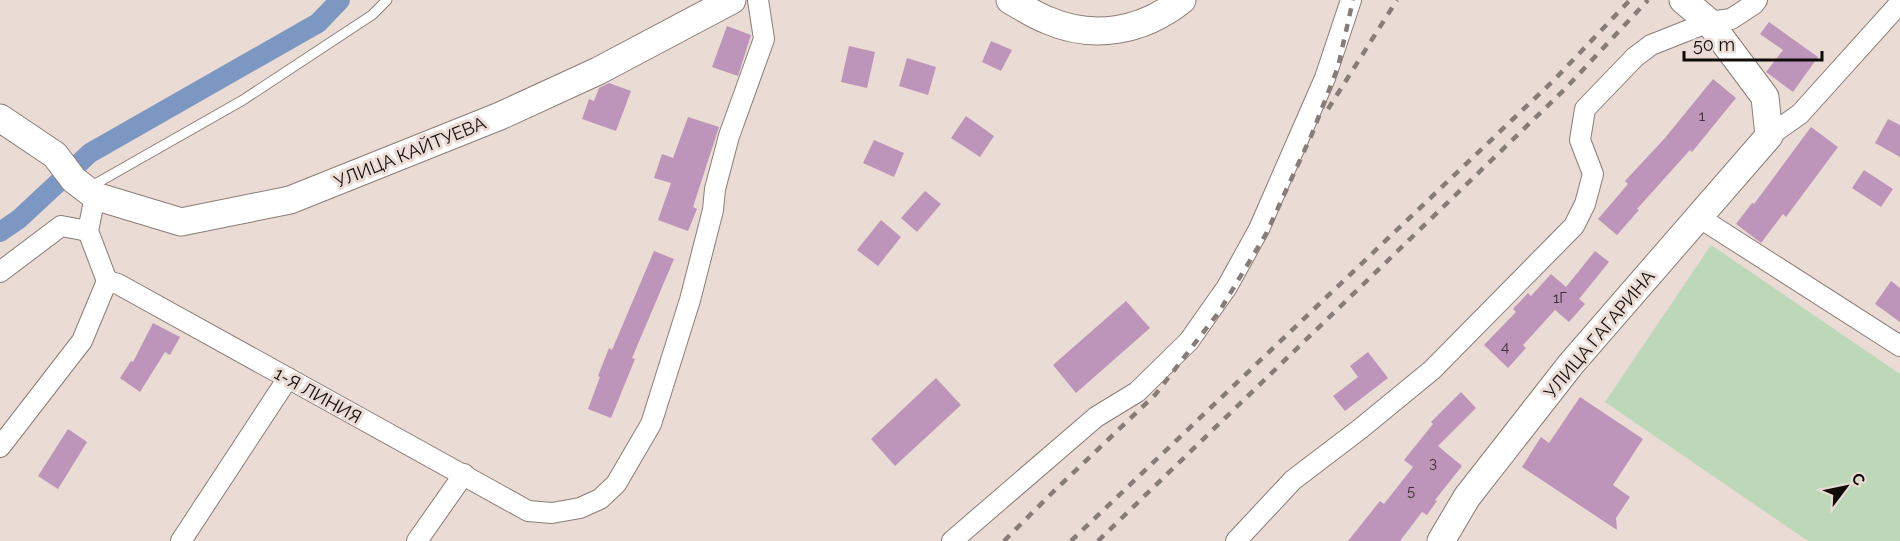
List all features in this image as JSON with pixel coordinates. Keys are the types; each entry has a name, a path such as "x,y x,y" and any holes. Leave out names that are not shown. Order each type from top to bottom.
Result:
{"main road":[{"name":"УЛИЦА КАЙТУЕВА","path":"85,188 180,222 290,200 500,116 598,71 732,0"},
{"path":"1010,0 1047,20 1103,32 1126,29 1160,14 1182,0"},
{"path":"1683,0 1709,22 1765,97 1769,136"},
{"path":"0,118 56,155 85,188"},
{"name":"УЛИЦА ГАГАРИНА","path":"1441,541 1467,497 1571,364 1769,136"}],"street":[{"name":"1-Я ЛИНИЯ","path":"107,281 118,284 528,511 552,513 580,508 600,499 616,484 651,424 690,300 713,210 714,189 729,136 764,39 758,0"},
{"path":"952,541 1096,417 1137,392 1189,341 1227,287 1259,230 1325,78 1351,0"},
{"path":"1236,541 1293,480 1432,370 1574,226 1585,204 1593,174 1580,140 1585,109 1635,57 1651,45 1709,22 1731,19 1757,0"},
{"path":"1769,136 1800,114 1900,3"},
{"path":"0,447 82,341 107,281 88,231 85,188"},
{"path":"1700,218 1900,346"},
{"path":"0,272 61,226 88,231"},
{"path":"181,541 288,378"},
{"path":"417,541 464,474"}],"lane":[{"path":"85,188 243,100 372,15 387,0"}],"green space":[{"path":"1711,245 1900,374 1900,541 1808,541 1605,402"}],"building":[{"path":"1769,22 1818,57 1793,92 1766,72 1783,50 1760,34"},
{"path":"727,26 751,35 738,76 712,67"},
{"path":"991,41 1012,50 1001,71 982,62"},
{"path":"849,46 875,52 867,88 841,82"},
{"path":"907,58 936,67 928,95 899,86"},
{"path":"1713,79 1736,98 1692,152 1690,150 1617,235 1598,219 1628,184 1625,181 1665,138"},
{"path":"609,83 631,91 616,131 582,119 589,99 594,101 599,88"},
{"path":"966,116 994,136 980,157 951,138"},
{"path":"688,117 719,127 693,207 697,209 688,231 658,220 671,183 654,178 662,154 673,158"},
{"path":"1888,119 1900,125 1900,157 1875,143"},
{"path":"1811,127 1838,147 1786,217 1783,214 1761,243 1736,224 1752,203 1754,204"},
{"path":"874,140 904,153 894,177 863,163"},
{"path":"1864,170 1893,189 1881,207 1852,188"},
{"path":"925,191 941,204 917,232 901,218"},
{"path":"881,220 901,237 878,266 857,250"},
{"path":"654,251 674,259 632,358 635,359 611,418 588,409 609,348 612,350"},
{"path":"1595,251 1609,262 1579,299 1585,304 1569,322 1555,310 1523,345 1526,348 1508,368 1484,345 1516,312 1513,309 1528,293 1531,296 1551,274 1566,287"},
{"path":"1891,281 1900,288 1900,322 1875,304"},
{"path":"1126,301 1150,328 1076,393 1053,365"},
{"path":"153,323 180,337 170,355 165,352 140,392 120,378 131,361 133,362"},
{"path":"1368,352 1388,378 1345,411 1333,396 1358,377 1350,366"},
{"path":"936,378 961,405 895,466 871,439"},
{"path":"1461,392 1476,408 1438,446 1462,466 1435,500 1437,501 1427,515 1422,512 1400,541 1348,541 1380,501 1384,504 1413,467 1404,460 1433,424 1431,422"},
{"path":"1580,397 1643,439 1613,485 1630,497 1616,518 1617,530 1522,467 1541,437 1549,443"},
{"path":"68,429 87,442 58,489 38,476"}],"waterway":[{"path":"0,232 19,219 90,153 318,23 340,0"}],"railway":[{"path":"1004,541 1155,395 1219,312 1266,234 1312,134 1338,67 1353,0"},
{"path":"1328,109 1397,0"},
{"path":"1071,541 1555,79 1630,0"},
{"path":"1098,541 1565,89 1648,0"}]}
